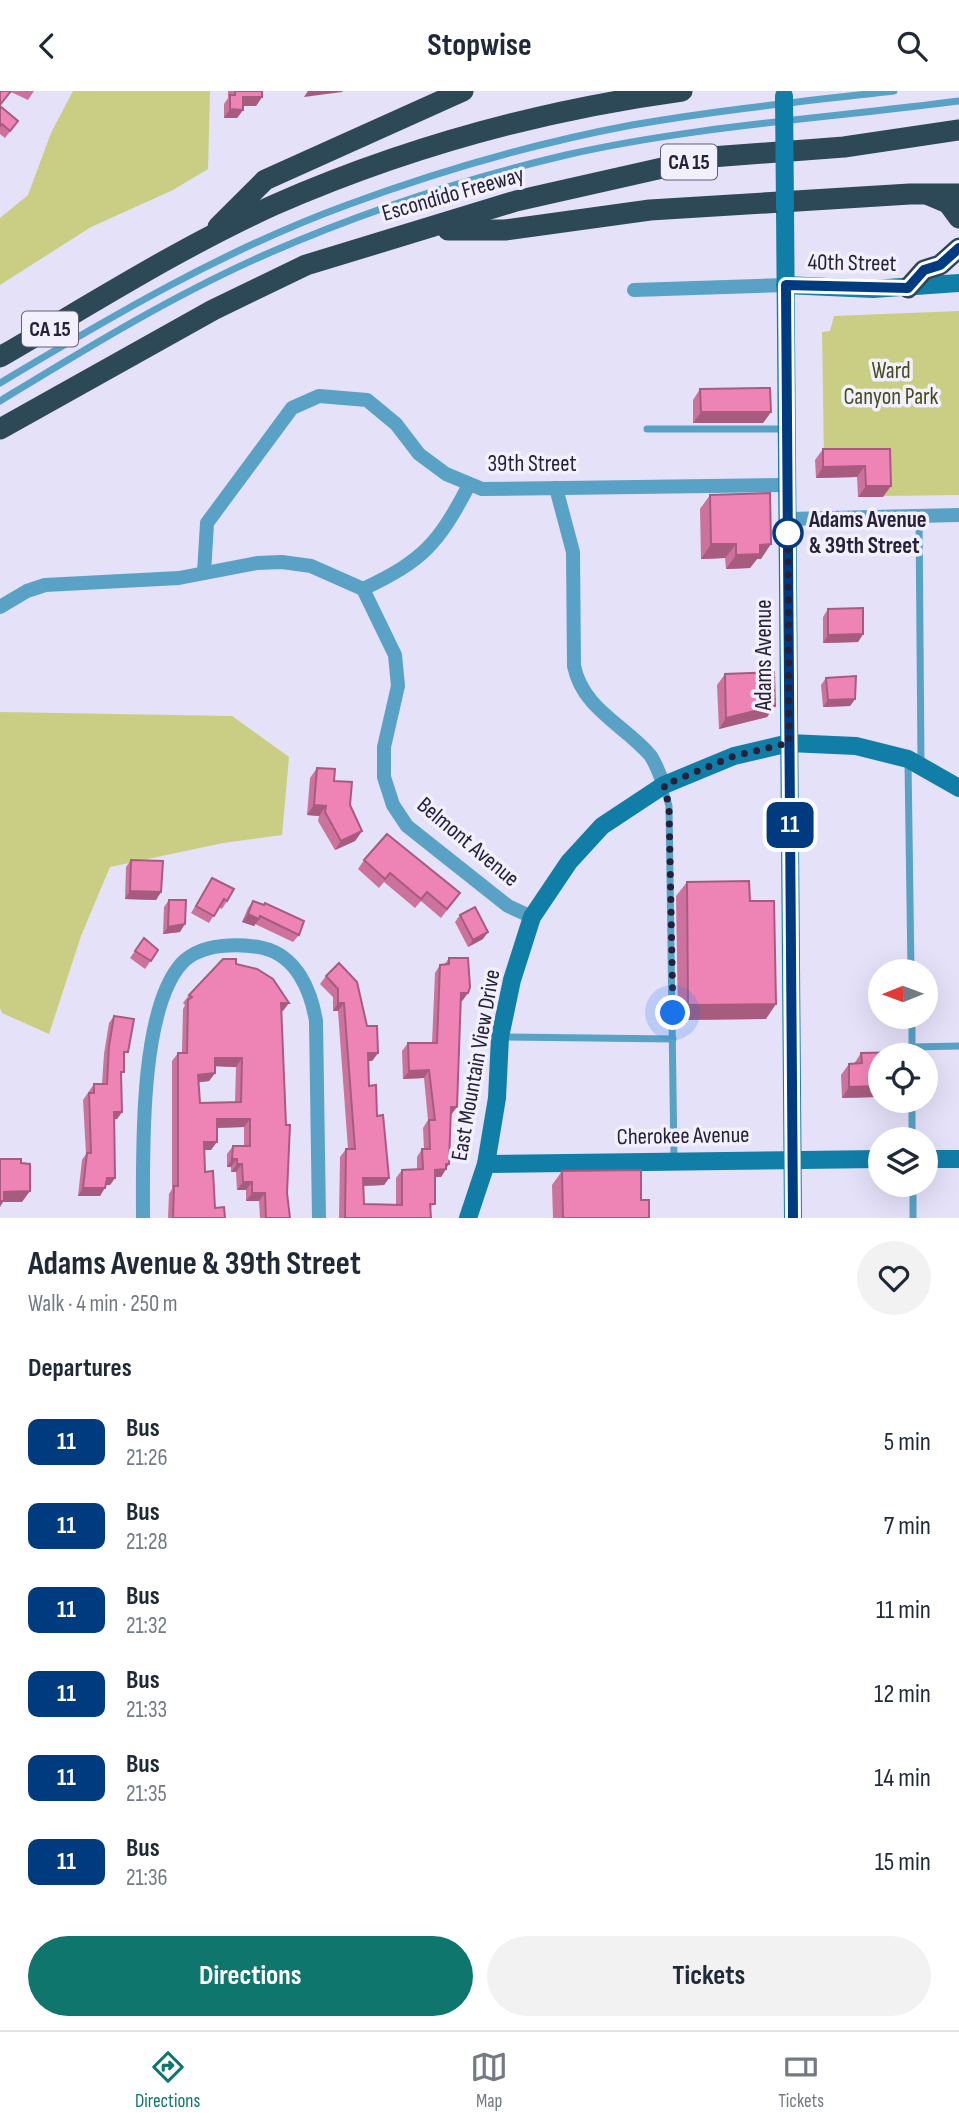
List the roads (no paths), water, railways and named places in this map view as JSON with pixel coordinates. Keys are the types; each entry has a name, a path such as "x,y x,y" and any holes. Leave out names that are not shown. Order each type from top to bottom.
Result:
{"highway":[{"path":"204,241 265,180 463,91"},
{"name":"CA 15","path":"0,357 204,241 272,206 362,168 459,137 578,110 682,91"},
{"name":"Escondido Freeway","path":"0,429 201,316 306,265 516,201 711,157 844,147 959,130"},
{"path":"927,194 948,203 959,218"},
{"path":"425,230 505,230 650,210 959,194"},
{"path":"908,288 924,270 940,265 959,248"}],"main road":[{"name":"Adams Avenue","path":"784,91 793,1218"},
{"name":"40th Street","path":"786,285 908,288 959,283"},
{"name":"East Mountain View Drive","path":"468,1218 486,1164 497,1098 500,1037 512,980 532,917 569,862 601,826 664,785 734,756 789,743 856,746 914,761 959,788"},
{"name":"Cherokee Avenue","path":"486,1164 868,1159"},
{"path":"938,1159 959,1159"}],"street":[{"path":"634,290 786,285"},
{"path":"204,573 207,523 292,408 319,396 367,400 396,424 419,454 446,474 469,485"},
{"name":"39th Street","path":"363,589 404,569 421,556 450,521 469,485 482,488 556,488 787,485"},
{"path":"556,488 573,552 574,666 577,682 587,698 651,757 664,785"},
{"path":"788,519 959,515"},
{"path":"0,607 27,591 45,586 179,578 282,562 311,566 363,589"},
{"name":"Belmont Avenue","path":"363,589 395,655 398,687 384,747 384,777 393,805 407,826 508,906 532,917"},
{"path":"142,1218 143,1152 153,1028 165,988 182,963 193,955 219,946 265,949 292,963 312,997 316,1021 319,1218"}],"lane":[{"path":"0,383 165,286 346,205 434,175 629,126 720,111 894,91"},
{"path":"0,401 115,331 248,263 344,222 454,185 567,155 669,136 959,101"},
{"path":"647,429 787,429"},
{"path":"911,959 919,515"},
{"path":"664,785 669,806 674,1161"},
{"path":"500,1037 673,1039"},
{"path":"938,1048 959,1046"},
{"path":"913,1197 913,1218"}],"place":[{"name":"Adams Avenue & 39th Street","path":"788,533"}],"park label":[{"name":"Ward Canyon Park","path":"891,384"}]}
